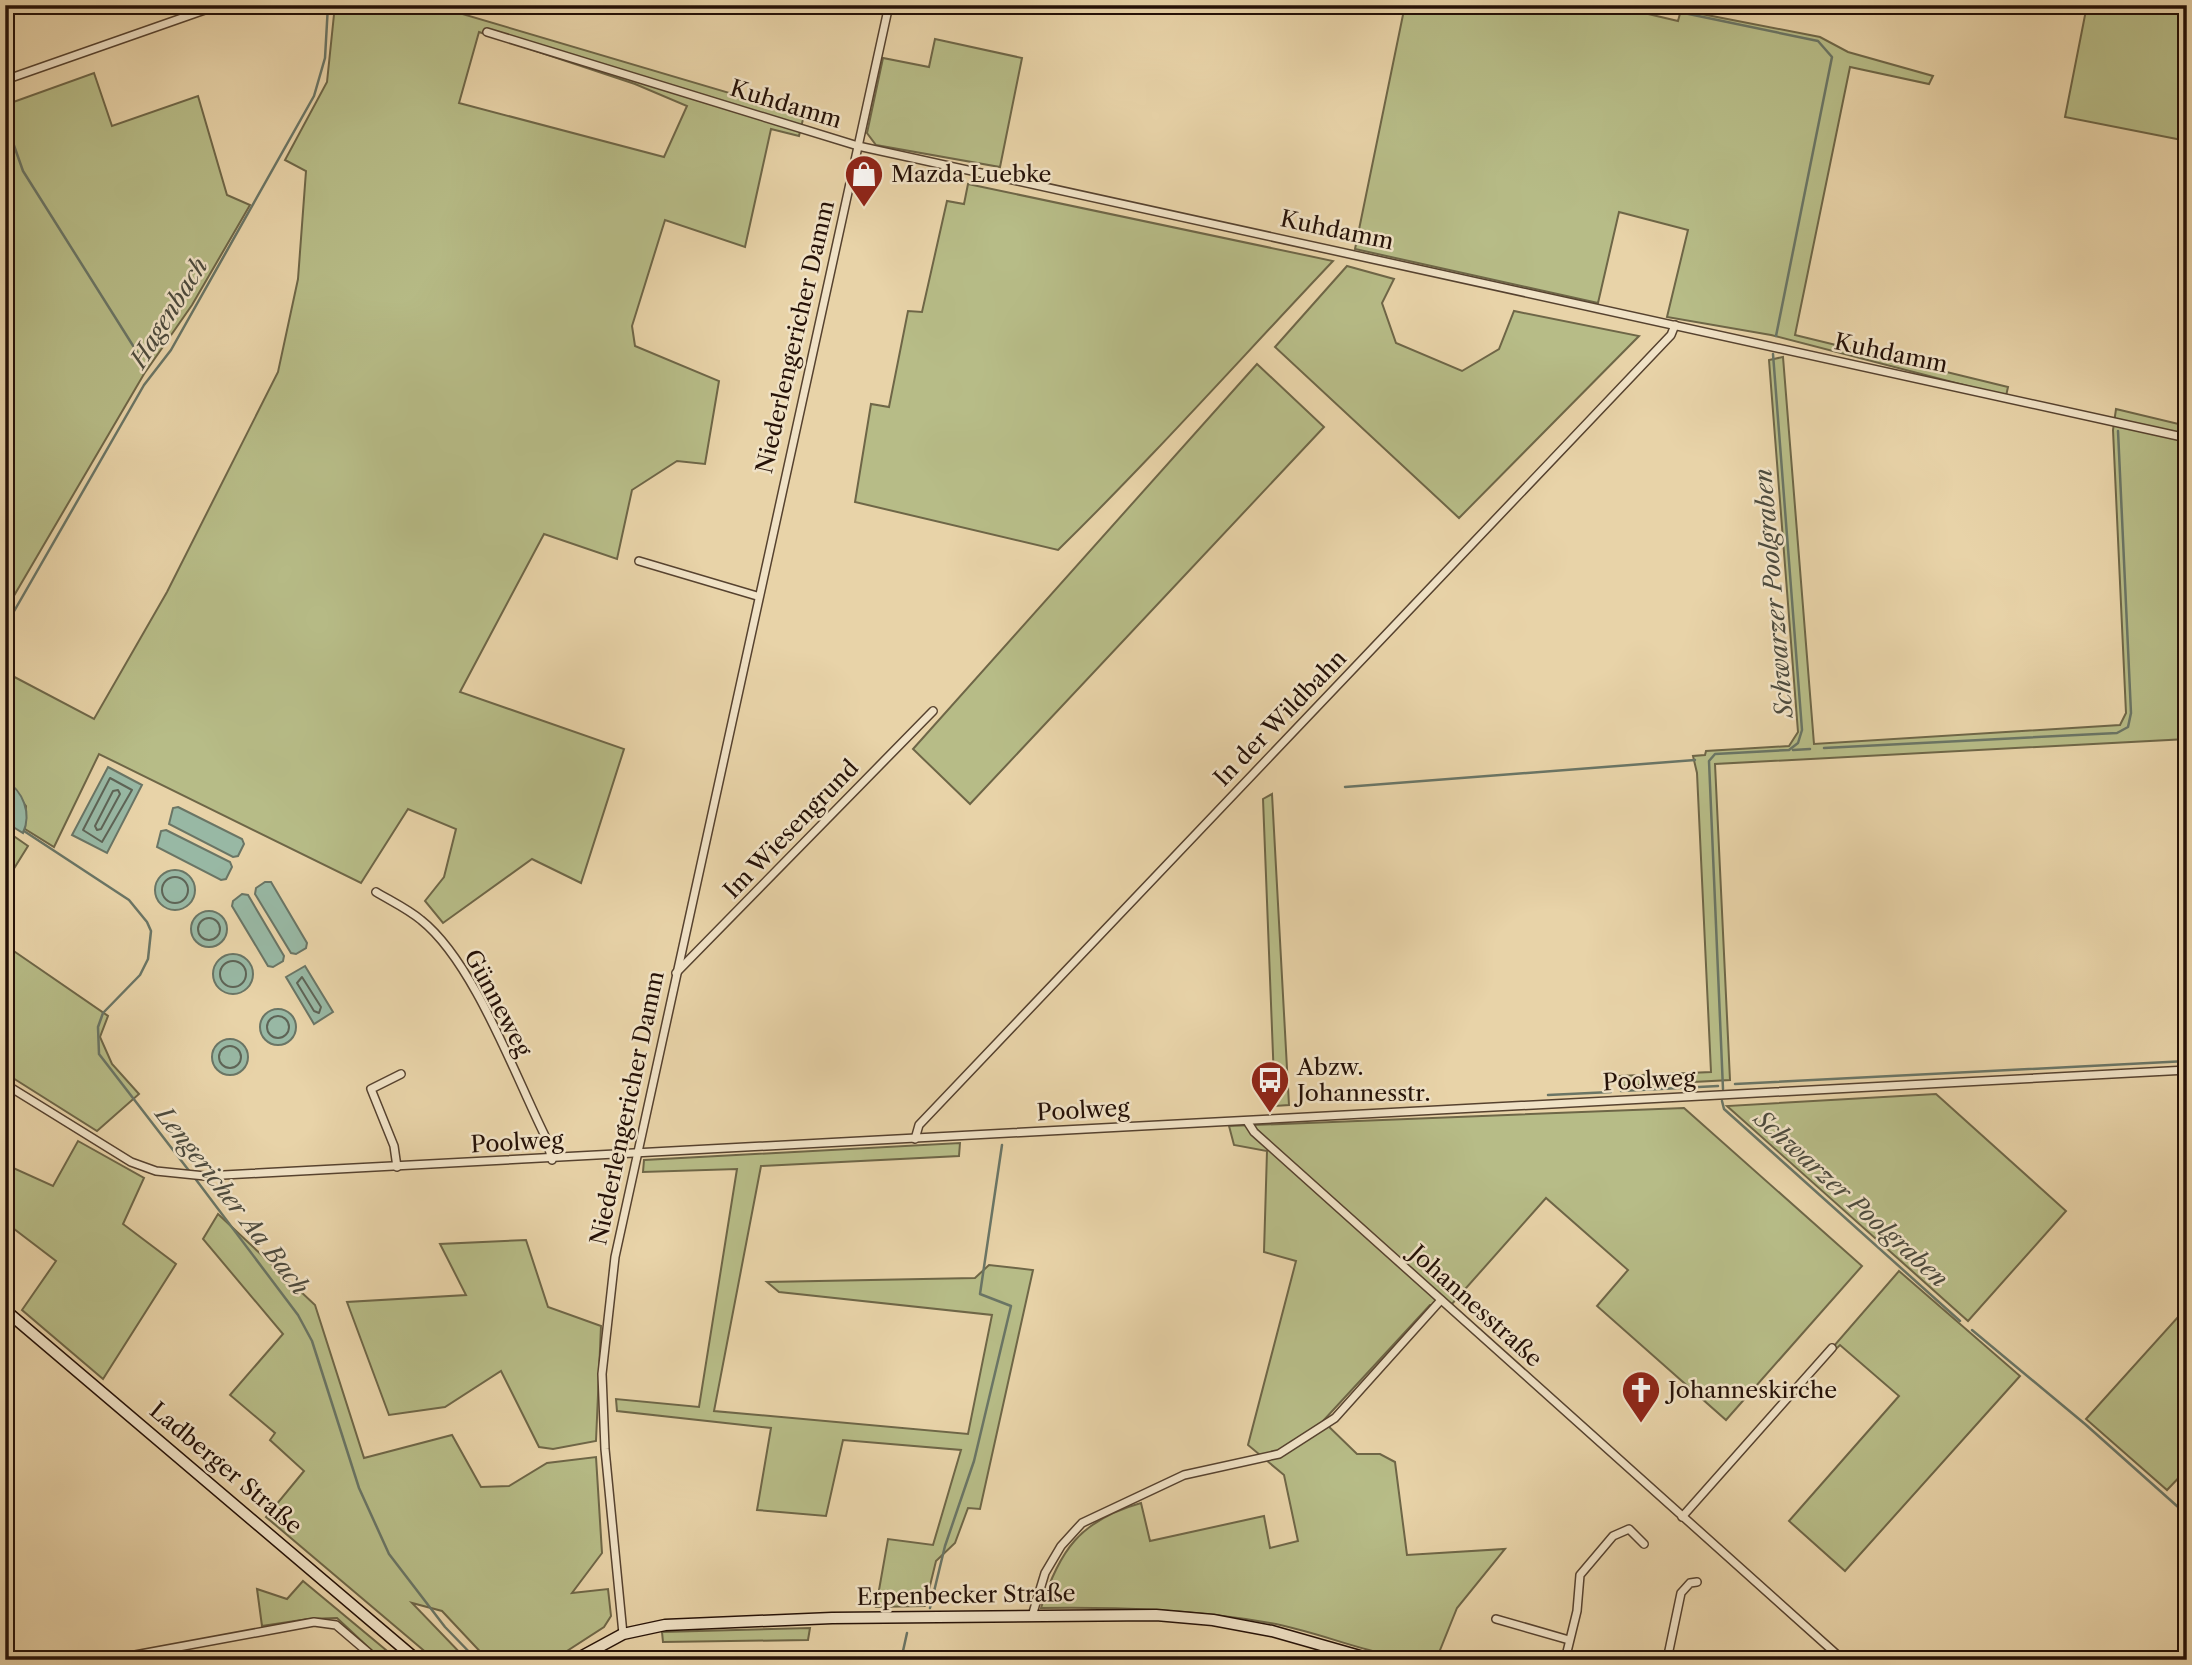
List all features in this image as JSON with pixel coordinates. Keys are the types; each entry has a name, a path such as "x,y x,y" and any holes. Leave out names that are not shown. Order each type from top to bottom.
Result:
{"main road":[{"name":"Ladberger Straße","path":"5,1310 417,1660"},
{"name":"Erpenbecker Straße","path":"575,1660 623,1634 664,1625 1156,1615 1213,1620 1272,1631 1374,1660"}],"street":[{"path":"5,80 219,5"},
{"name":"Niederlengericher Damm","path":"623,1634 605,1448 602,1374 615,1256 757,596 889,5"},
{"name":"Kuhdamm","path":"487,32 858,146 2187,438"},
{"name":"In der Wildbahn","path":"915,1139 919,1125 1671,335 1675,325"},
{"path":"639,561 757,596"},
{"name":"Im Wiesengrund","path":"675,974 933,711"},
{"name":"Günneweg","path":"376,892 422,921 453,955 478,999 546,1138 552,1160"},
{"name":"Poolweg","path":"5,1084 131,1162 181,1175 205,1176 552,1160 2187,1070"},
{"path":"397,1167 394,1146 371,1089 401,1074"},
{"name":"Johannesstraße","path":"1247,1121 1254,1132 1843,1660"},
{"path":"1032,1616 1045,1573 1061,1546 1082,1522 1184,1475 1279,1454 1335,1418 1441,1300"},
{"path":"1682,1517 1832,1348"},
{"path":"1567,1659 1577,1611 1580,1575 1613,1536 1629,1530 1644,1544"},
{"path":"1667,1660 1681,1593 1690,1583 1697,1582"},
{"path":"1496,1619 1569,1640"},
{"path":"108,1660 314,1622 335,1625 377,1660"}],"green space":[{"path":"335,5 432,5 804,115 799,136 771,129 745,247 665,220 632,326 635,346 719,381 705,464 677,461 632,490 617,559 544,534 460,692 624,749 581,883 532,859 443,923 425,901 444,877 456,829 408,809 361,883 99,754 54,847 25,829 26,806 5,780 5,672 94,719 167,592 278,372 298,279 306,171 285,160 327,82","holes":["479,32 635,84 687,106 664,157 459,103"]},
{"path":"1405,5 1610,5 1678,21 1681,10 1820,37 1848,52 1933,76 1929,84 1850,67 1795,335 2008,387 2006,396 1771,335 1667,317 1688,230 1619,212 1598,303 1355,249"},
{"path":"2087,5 2187,5 2187,141 2065,117"},
{"path":"935,39 1022,58 1000,167 876,145 867,133 883,58 929,67"},
{"path":"94,73 112,126 198,96 227,195 250,205 192,305 144,374 5,611 5,214 14,210 5,176 5,105"},
{"path":"968,184 1333,261 1163,443 1058,550 855,502 871,404 889,407 908,311 922,312 947,201 964,204"},
{"path":"1347,266 1394,279 1382,303 1396,343 1462,371 1499,349 1514,311 1639,336 1459,518 1275,347"},
{"path":"1783,357 1814,744 2120,725 2126,713 2113,430 2116,409 2187,426 2187,739 1715,764 1730,1080 1619,1086 1619,1076 1711,1072 1697,773 1693,756 1705,755 1706,751 1789,746 1798,732 1769,360"},
{"path":"1257,364 1324,427 970,804 913,749"},
{"path":"1272,794 1289,1105 1275,1106 1263,799"},
{"path":"5,830 28,846 5,883"},
{"path":"5,945 108,1016 100,1037 112,1064 139,1094 97,1131 5,1073"},
{"path":"1936,1094 2066,1211 1968,1321 1727,1106"},
{"path":"1684,1108 1862,1266 1726,1420 1597,1306 1628,1270 1546,1198 1451,1305 1430,1305 1323,1421 1357,1454 1380,1454 1395,1462 1407,1555 1505,1549 1457,1608 1436,1660 1393,1656 1291,1627 1241,1618 1156,1610 1041,1608 1064,1554 1075,1541 1102,1519 1141,1503 1150,1541 1264,1516 1270,1548 1298,1541 1284,1475 1248,1445 1296,1261 1264,1252 1267,1151 1234,1145 1229,1126"},
{"path":"78,1141 144,1178 123,1224 176,1264 103,1379 22,1310 56,1261 5,1222 5,1173 9,1166 53,1186"},
{"path":"960,1143 959,1156 761,1166 714,1411 968,1434 992,1315 779,1292 767,1282 975,1278 989,1265 1033,1270 980,1509 968,1508 955,1543 936,1561 925,1606 876,1607 888,1539 933,1545 961,1450 843,1440 826,1516 757,1510 771,1428 617,1411 616,1399 699,1407 737,1169 643,1172 644,1160"},
{"path":"218,1214 315,1305 364,1458 452,1435 481,1487 509,1486 547,1463 596,1457 602,1553 572,1593 608,1589 611,1616 604,1627 553,1660 488,1660 442,1611 412,1603 467,1660 435,1660 266,1517 304,1471 270,1440 275,1433 230,1395 283,1334 203,1239"},
{"path":"526,1240 548,1307 601,1326 596,1441 553,1449 539,1447 501,1371 445,1407 389,1415 347,1302 466,1295 440,1244"},
{"path":"1899,1271 2020,1376 1845,1571 1789,1521 1899,1396 1840,1345 1835,1350 1833,1347"},
{"path":"2187,1307 2187,1469 2167,1490 2086,1419"},
{"path":"303,1581 397,1660 382,1660 337,1618 262,1626 257,1589 287,1599"},
{"path":"810,1628 808,1640 663,1642 662,1632"}],"water":[{"path":"108,767 142,785 107,853 72,835"},
{"path":"5,780 17,790 24,803 27,818 23,833 5,822"},
{"path":"178,807 242,839 244,844 238,856 233,857 169,824 173,808"},
{"path":"166,830 230,862 232,867 226,879 221,880 157,847 161,831"},
{"path":"175,870 183,871 189,876 194,882 194,898 189,904 183,909 175,910 167,909 161,904 156,898 155,890 156,882 161,876 167,871"},
{"path":"265,882 271,882 307,943 306,948 296,954 291,953 255,894 256,888"},
{"path":"242,894 248,895 284,956 283,961 273,967 268,966 232,906 233,901"},
{"path":"209,911 222,916 227,929 222,942 209,947 196,942 191,929 196,916"},
{"path":"233,954 241,955 247,960 252,966 252,982 247,988 241,993 233,994 225,993 219,988 214,982 213,974 214,966 219,960 225,955"},
{"path":"305,966 333,1012 314,1024 286,977"},
{"path":"278,1009 291,1014 296,1027 291,1040 278,1045 265,1040 260,1027 265,1014"},
{"path":"230,1039 243,1044 248,1057 243,1070 230,1075 217,1070 212,1057 217,1044"}],"waterway":[{"name":"Hagenbach","path":"5,627 144,385 171,350 314,96 325,58 328,5"},
{"name":"Schwarzer Poolgraben","path":"1673,5 1679,12 1818,41 1832,57 1776,336"},
{"path":"5,120 23,171 137,352 140,362"},
{"name":"Schwarzer Poolgraben","path":"1723,1089 1709,761 1715,754 1789,750 1798,743 1802,730 1773,354"},
{"path":"1824,748 2117,733 2128,727 2131,713 2118,431"},
{"path":"1793,750 1810,749"},
{"path":"1345,787 1695,760"},
{"name":"Lengericher Aa Bach","path":"24,831 129,900 147,922 151,931 148,959 140,975 103,1013 98,1027 99,1054 190,1172"},
{"path":"1735,1084 2187,1061"},
{"path":"1621,1091 1718,1086"},
{"path":"1548,1095 1611,1092"},
{"name":"Schwarzer Poolgraben","path":"1722,1101 1724,1109 1960,1321"},
{"path":"930,1608 945,1546 974,1461 1011,1306 980,1294 1002,1145"},
{"name":"Lengericher Aa Bach","path":"194,1177 298,1315 312,1341 359,1488 389,1554 445,1627 477,1660"},
{"name":"Schwarzer Poolgraben","path":"1972,1330 2085,1424 2187,1515"},
{"path":"901,1660 907,1633"}],"place":[{"name":"Mazda Luebke","path":"864,208"},
{"name":"Abzw. Johannesstr.","path":"1270,1114"},
{"name":"Johanneskirche","path":"1641,1424"}]}
